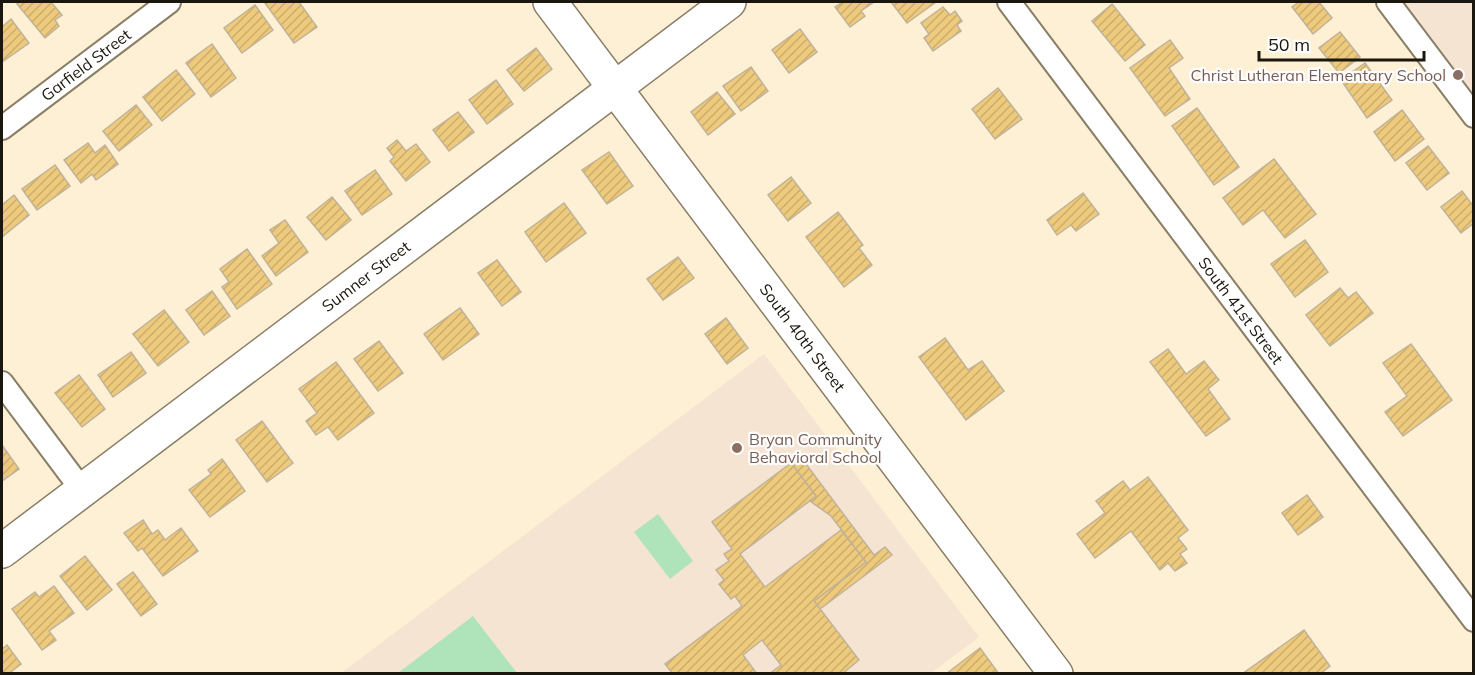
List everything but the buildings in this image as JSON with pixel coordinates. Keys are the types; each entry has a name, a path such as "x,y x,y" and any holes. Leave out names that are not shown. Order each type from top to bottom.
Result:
{"street":[{"name":"Garfield Street","path":"2,128 169,2"},
{"name":"South 40th Street","path":"550,2 1056,674"},
{"name":"Sumner Street","path":"2,551 729,2"},
{"name":"South 41st Street","path":"1009,2 1473,620"},
{"path":"1388,2 1473,116"},
{"path":"2,383 82,490"}],"shaded area":[{"name":"Christ Lutheran Elementary School","path":"1388,2 1473,2 1473,116"},
{"name":"Bryan Community Behavioral School","path":"764,354 979,637 931,673 340,674"}],"green space":[{"path":"658,514 693,561 670,579 634,532"},
{"path":"473,616 517,673 398,673"}],"place":[{"name":"Christ Lutheran Elementary School","path":"1458,75"},
{"name":"Bryan Community Behavioral School","path":"737,448"}]}
